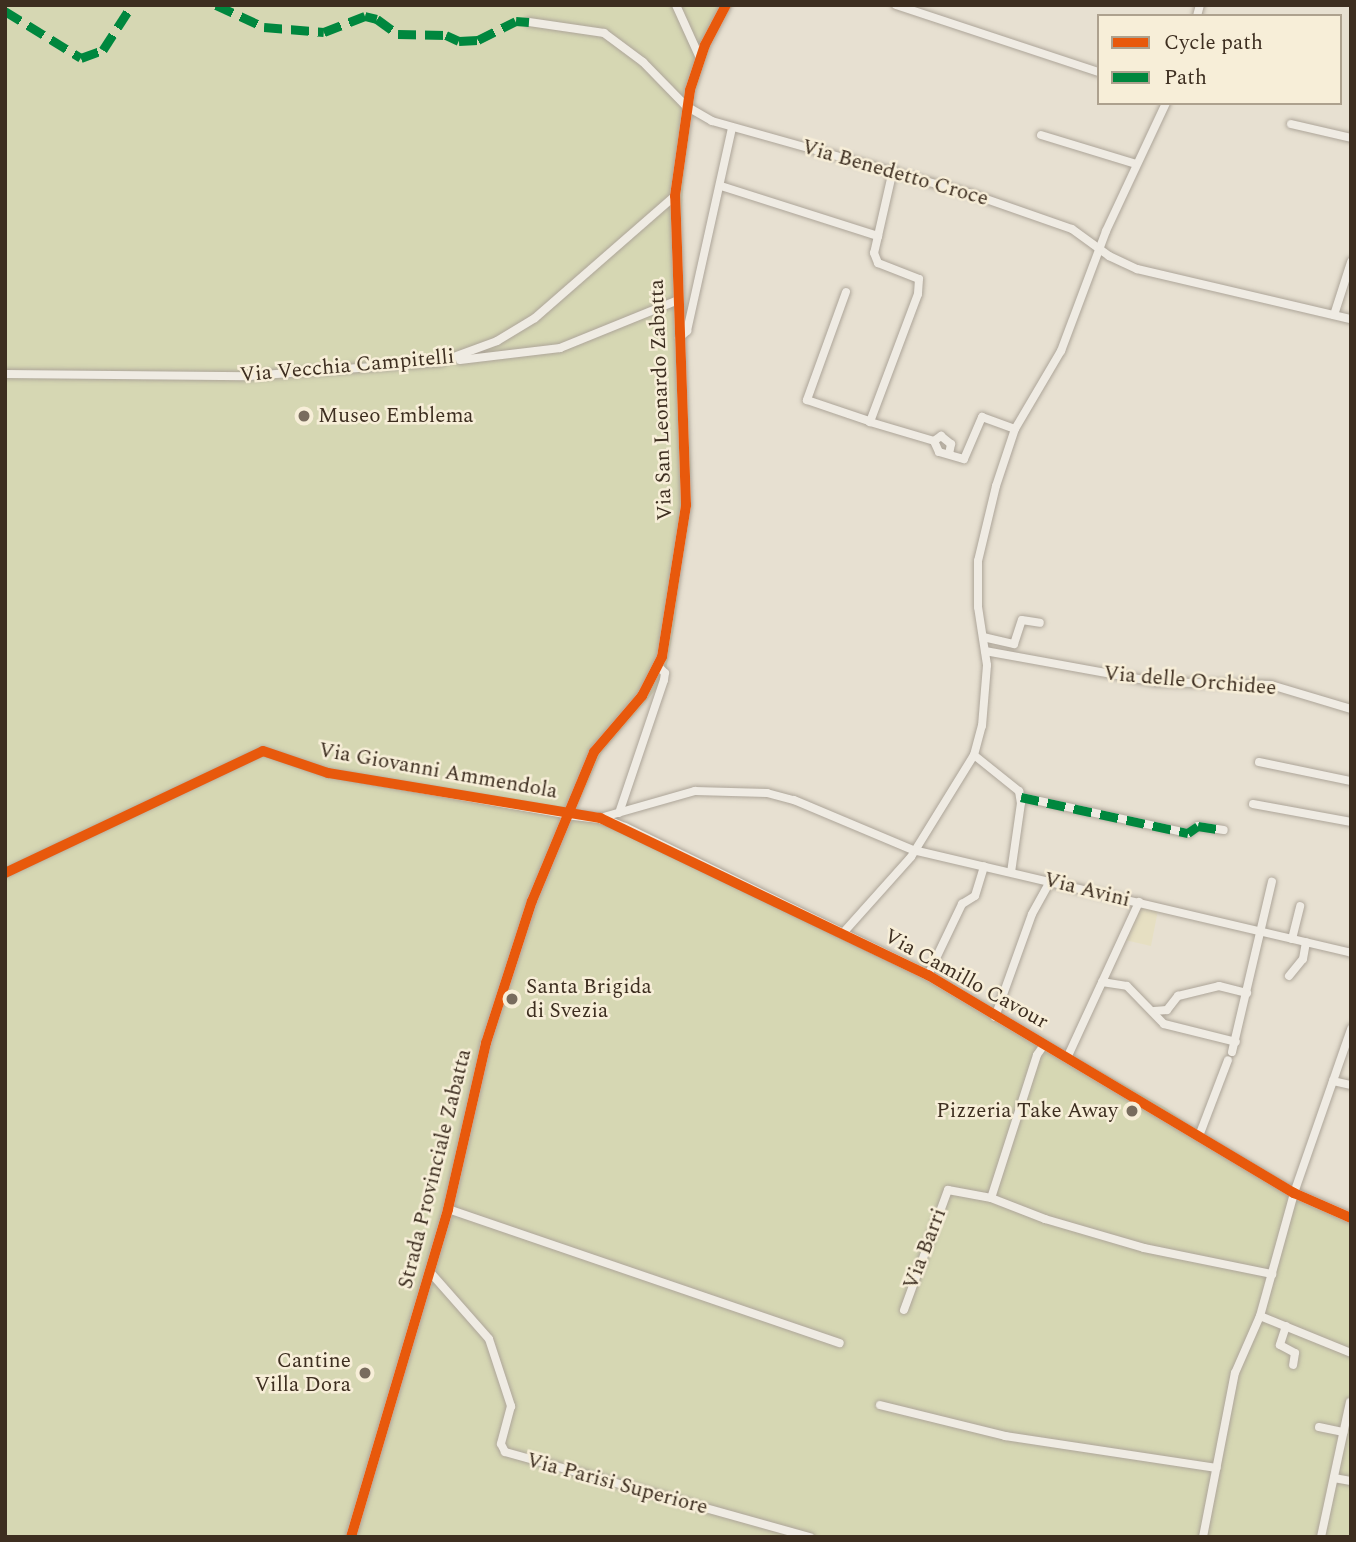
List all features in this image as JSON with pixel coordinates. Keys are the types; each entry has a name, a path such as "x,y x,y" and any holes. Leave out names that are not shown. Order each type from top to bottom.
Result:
{"street":[{"path":"676,5 700,58"},
{"name":"Via San Leonardo Zabatta","path":"566,814 594,752 642,696 659,667 670,626 686,505 675,196 686,106 700,58 726,5"},
{"path":"896,5 1097,71"},
{"path":"529,22 604,33 643,61 686,106"},
{"path":"843,933 913,850 974,754 982,726 985,651 978,561 1015,429 1061,351 1136,164 1165,105"},
{"name":"Via Benedetto Croce","path":"686,106 732,128 893,170 1073,229 1100,250 1137,269 1351,319"},
{"path":"1291,124 1351,138"},
{"path":"679,338 687,331 732,128"},
{"path":"1041,135 1136,164"},
{"path":"893,170 874,253 878,263 916,276 920,284 870,422 934,440 948,439 949,454"},
{"path":"721,186 878,236"},
{"name":"Via Vecchia Campitelli","path":"5,374 249,376 440,362 497,341 534,318 675,196"},
{"path":"1334,314 1351,262"},
{"path":"846,292 807,400 869,421"},
{"path":"440,362 560,348 678,300"},
{"path":"934,440 939,452 964,459 982,417 1015,429"},
{"path":"983,637 1014,644 1022,620 1040,623"},
{"name":"Via delle Orchidee","path":"985,651 1156,682 1262,684 1350,706"},
{"path":"619,813 664,680 665,673 659,667"},
{"name":"Via Giovanni Ammendola","path":"5,873 263,751 328,773 566,814"},
{"path":"974,754 1013,783 1021,797 1011,872"},
{"path":"1259,762 1351,781"},
{"name":"Via Avini","path":"600,818 695,791 767,793 794,800 913,850 1351,953"},
{"path":"1021,797 1188,833 1198,826 1224,830"},
{"path":"1253,804 1351,822"},
{"name":"Via Camillo Cavour","path":"566,814 600,818 928,975 1294,1193 1351,1218"},
{"name":"Strada Provinciale Zabatta","path":"351,1537 448,1209 486,1043 532,901 566,814"},
{"path":"928,975 962,904 975,896 985,866"},
{"path":"995,1017 1032,914 1049,881"},
{"path":"1199,1136 1236,1042 1272,882"},
{"path":"1067,1058 1139,902"},
{"path":"1292,939 1300,906"},
{"path":"1289,976 1303,959 1306,942"},
{"path":"1102,982 1127,986 1134,997 1154,1011 1164,1024 1236,1042"},
{"path":"1154,1011 1167,1010 1178,996 1219,986 1247,993"},
{"path":"1203,1537 1235,1373 1260,1316 1294,1193 1351,1029"},
{"name":"Via Camillo Cavour","path":"991,1198 1037,1055 1044,1045"},
{"path":"1334,1081 1351,1085"},
{"name":"Via Barri","path":"904,1310 948,1190 991,1198"},
{"path":"991,1198 1045,1219 1144,1248 1272,1273"},
{"path":"448,1209 841,1343"},
{"name":"Via Parisi Superiore","path":"430,1272 489,1339 511,1406 501,1444 505,1452 810,1537"},
{"path":"1260,1316 1351,1353"},
{"path":"1286,1326 1276,1344 1295,1353 1293,1365"},
{"path":"1321,1537 1343,1432 1348,1422 1350,1402"},
{"path":"880,1405 1005,1436 1217,1468"},
{"path":"1319,1427 1343,1432"},
{"path":"1334,1478 1351,1481"}],"shaded area":[{"path":"1140,907 1158,910 1151,946 1125,940"}],"green space":[{"path":"5,5 733,5 713,37 692,101 686,141 679,258 691,468 675,622 664,680 602,752 575,810 620,823 1013,1022 1166,1108 1244,1167 1351,1214 1351,1537 5,1537"}],"marked path":[{"path":"5,11 81,58 103,50 132,5"},
{"path":"216,5 264,27 324,32 365,16 377,19 398,34 446,35 459,41 478,40 516,21 529,22"},
{"path":"1021,797 1188,833 1198,826 1224,830"}],"cycle path":[{"path":"351,1537 448,1209 486,1043 532,901 594,752 642,696 662,657 686,505 675,196 690,90 705,45 726,5"},
{"path":"5,873 263,751 328,773 600,818 928,975 1294,1193 1351,1218"}],"place":[{"name":"Museo Emblema","path":"304,416"},
{"name":"Santa Brigida di Svezia","path":"512,999"},
{"name":"Pizzeria Take Away","path":"1132,1111"},
{"name":"Cantine Villa Dora","path":"365,1373"}]}
